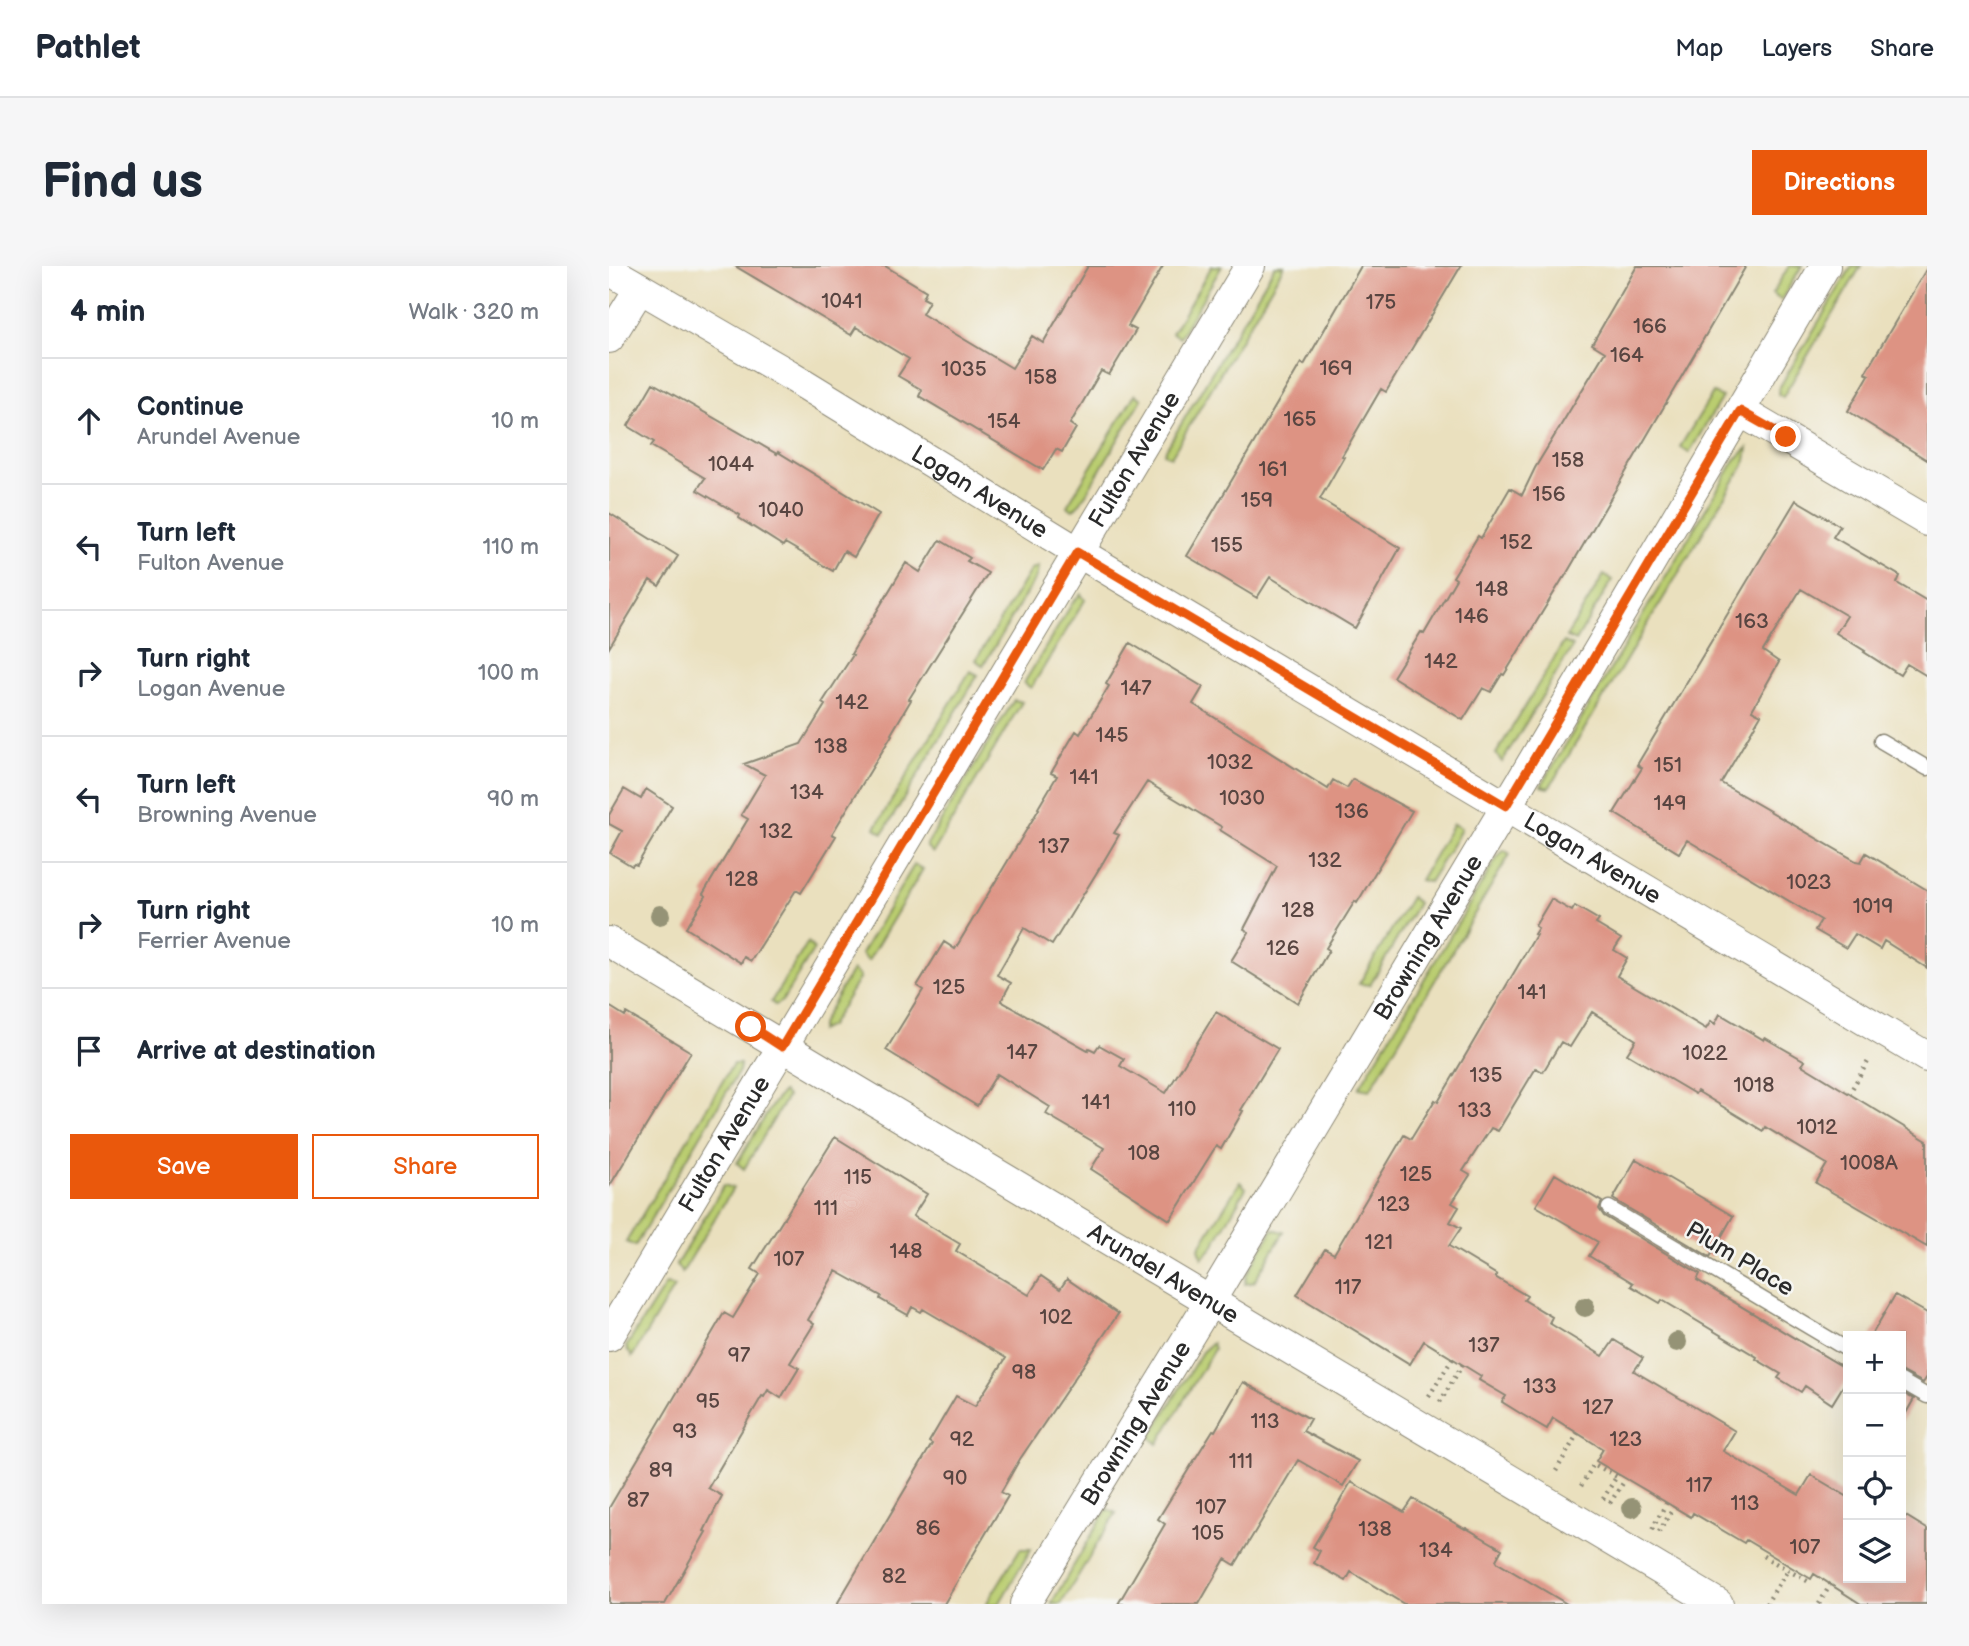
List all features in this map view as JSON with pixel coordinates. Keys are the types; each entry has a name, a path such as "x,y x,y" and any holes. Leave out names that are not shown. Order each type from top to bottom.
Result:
{"street":[{"name":"Fulton Avenue","path":"609,1336 1249,266"},
{"name":"Browning Avenue","path":"1025,1604 1506,806 1825,266"},
{"name":"Logan Avenue","path":"609,270 800,381 1077,552 1927,1057"},
{"path":"609,338 640,288"},
{"path":"1740,411 1927,521"},
{"name":"Arundel Avenue","path":"609,942 1718,1604"}],"lane":[{"path":"1881,741 1927,768"},
{"name":"Plum Place","path":"1609,1208 1843,1347"},
{"path":"1906,1384 1927,1396"}],"path":[{"path":"1849,1094 1873,1054"},
{"path":"1423,1405 1453,1358"},
{"path":"1434,1412 1463,1364"},
{"path":"1550,1480 1578,1433"},
{"path":"1575,1496 1594,1464 1617,1476 1597,1509"},
{"path":"1604,1513 1625,1480"},
{"path":"1647,1539 1667,1502"},
{"path":"1653,1542 1674,1507"},
{"path":"1763,1556 1809,1582"},
{"path":"1766,1604 1788,1570"},
{"path":"1819,1604 1832,1582"}],"green space":[{"path":"1212,266 1222,266 1180,337 1172,333"},
{"path":"1275,266 1284,266 1171,457 1164,453"},
{"path":"1789,266 1802,266 1781,300 1772,294"},
{"path":"1852,266 1861,266 1783,397 1778,394 1779,388"},
{"path":"1713,393 1722,397 1689,453 1680,447"},
{"path":"1135,394 1142,399 1081,502 1073,510 1067,506"},
{"path":"1748,448 1746,461 1549,788 1541,786 1735,460"},
{"path":"1038,566 1037,575 983,666 976,660 1031,569"},
{"path":"1604,575 1612,580 1576,641 1566,637"},
{"path":"1081,594 1085,600 1031,688 1024,683 1073,602"},
{"path":"1564,642 1573,646 1502,762 1496,754"},
{"path":"970,671 978,675 883,833 875,828"},
{"path":"1014,700 1022,702 933,853 926,846"},
{"path":"1453,824 1461,828 1456,839 1429,882 1420,880"},
{"path":"1504,850 1510,854 1370,1090 1359,1088 1497,858"},
{"path":"914,865 923,869 868,961 861,954"},
{"path":"1411,897 1418,903 1370,985 1359,984"},
{"path":"808,942 814,949 782,1001 775,1005 771,1002"},
{"path":"852,970 860,977 830,1026 820,1031 822,1022"},
{"path":"733,1064 740,1064 739,1071 635,1246 626,1242"},
{"path":"783,1092 787,1097 744,1169 737,1163 774,1102"},
{"path":"1240,1182 1246,1188 1212,1248 1202,1258 1199,1248"},
{"path":"724,1185 733,1188 682,1273 676,1265"},
{"path":"1273,1229 1284,1232 1254,1282 1245,1284 1247,1274"},
{"path":"666,1284 674,1287 632,1357 626,1347"},
{"path":"1212,1343 1214,1349 1158,1444 1150,1437 1202,1352"},
{"path":"1107,1509 1116,1513 1061,1604 1051,1604"},
{"path":"1020,1549 1031,1549 999,1604 986,1604"}],"building":[{"path":"735,266 885,266 926,291 923,298 929,301 922,314 1012,368 1032,336 1043,343 1088,266 1163,266 1128,326 1136,330 1109,375 1101,371 1070,424 1076,428 1062,452 1056,449 1043,470 919,396 922,390 898,376 909,359 856,327 851,335"},
{"path":"1361,266 1461,266 1386,392 1381,389 1320,499 1400,548 1355,628 1270,577 1257,598 1187,556"},
{"path":"1637,266 1746,266 1564,578 1504,675 1502,674 1491,692 1483,688 1463,720 1393,677 1421,632 1424,634 1456,579 1453,577 1478,536 1481,538 1510,488 1522,495 1535,468 1605,352 1592,344"},
{"path":"1927,268 1927,460 1848,411 1869,375 1865,373"},
{"path":"653,383 777,454 778,452 879,514 854,557 844,551 833,571 785,543 783,546 739,518 740,515 697,490 705,478 651,446 654,442 628,426"},
{"path":"1796,500 1840,526 1833,537 1900,576 1897,583 1927,601 1927,676 1907,664 1900,675 1836,633 1847,616 1801,589 1763,651 1779,662 1752,710 1761,715 1721,783 1856,861 1861,862 1866,853 1927,890 1927,968 1884,941 1880,949 1855,934 1846,948 1815,930 1821,920 1687,840 1679,853 1614,813 1642,768 1637,765"},
{"path":"609,513 678,556 659,586 650,580 609,648"},
{"path":"940,540 970,558 967,561 988,573 909,699 911,700 892,735 832,834 836,836 801,893 796,890 751,961 744,957 741,963 686,928 748,819 741,815 765,775 744,764 801,744 825,705 822,703 906,563 920,572"},
{"path":"1130,643 1203,687 1193,704 1328,789 1333,780 1347,788 1353,779 1412,811 1357,903 1355,901 1326,948 1329,950 1298,1003 1231,961 1249,932 1244,929 1277,866 1220,830 1222,827 1147,782 1114,833 1119,835 1052,945 1024,928 997,975 1011,983 1001,1001 1088,1050 1089,1048 1095,1051 1099,1045 1124,1059 1120,1066 1166,1093 1216,1012 1278,1049 1221,1149 1216,1146 1170,1220 1091,1169 1104,1148 1046,1114 1050,1107 997,1074 977,1106 886,1050 923,990 917,986 944,942 955,949 1039,809 1057,776 1051,773 1076,731 1080,734 1109,686 1106,684"},
{"path":"624,789 641,799 646,789 672,806 637,865 632,866 610,853 622,831 609,824 609,815"},
{"path":"1551,899 1572,911 1575,906 1599,920 1596,924 1621,939 1614,950 1627,958 1617,976 1706,1029 1711,1021 1715,1024 1720,1014 1805,1061 1802,1065 1927,1141 1927,1247 1816,1183 1827,1164 1765,1127 1763,1131 1697,1091 1695,1094 1627,1054 1636,1040 1592,1012 1570,1047 1561,1042 1543,1072 1536,1068 1498,1131 1491,1128 1463,1171 1470,1175 1452,1203 1459,1207 1450,1222 1461,1228 1449,1246 1527,1296 1524,1300 1552,1317 1549,1323 1603,1356 1614,1340 1643,1358 1634,1371 1735,1431 1723,1451 1799,1495 1811,1475 1843,1494 1843,1583 1906,1583 1906,1516 1927,1529 1927,1604 1861,1604 1814,1574 1811,1579 1746,1540 1744,1543 1693,1513 1691,1517 1596,1461 1603,1449 1553,1418 1547,1429 1523,1415 1502,1402 1506,1396 1479,1380 1481,1376 1424,1341 1410,1364 1297,1295 1325,1249 1334,1254 1404,1135 1411,1139 1435,1100 1438,1102 1536,935 1534,934 1538,928 1535,926"},
{"path":"609,1006 625,1016 626,1013 691,1052 609,1187"},
{"path":"835,1137 927,1194 913,1216 960,1244 956,1251 1029,1295 1041,1276 1060,1289 1067,1279 1118,1314 1020,1459 1001,1492 1008,1496 944,1604 837,1604 932,1444 929,1442 956,1396 975,1406 1006,1358 923,1309 921,1312 912,1307 908,1315 880,1299 881,1296 836,1271 808,1320 814,1324 790,1363 799,1368 781,1398 768,1390 764,1397 762,1396 708,1488 722,1496 704,1531 706,1532 665,1604 609,1604 609,1508 724,1313 733,1318 760,1274 752,1269"},
{"path":"1636,1159 1733,1216 1710,1257 1613,1199"},
{"path":"1555,1174 1602,1202 1599,1209 1604,1216 1700,1274 1697,1280 1843,1367 1843,1386 1832,1404 1805,1386 1801,1392 1778,1378 1781,1374 1756,1359 1757,1357 1662,1300 1660,1303 1631,1286 1633,1283 1589,1256 1598,1242 1536,1206"},
{"path":"1895,1295 1927,1313 1927,1377 1923,1383 1906,1374 1906,1331 1874,1331"},
{"path":"1243,1382 1310,1419 1303,1431 1358,1461 1343,1486 1298,1460 1235,1565 1225,1559 1199,1604 1118,1604 1165,1524 1158,1519"},
{"path":"1906,1395 1914,1399 1906,1413"},
{"path":"1351,1482 1404,1512 1413,1499 1466,1528 1502,1549 1496,1560 1498,1563 1567,1604 1404,1604 1351,1572 1346,1581 1314,1563 1320,1551 1313,1547"}],"route":[{"path":"751,1027 782,1047 1077,552 1506,806 1740,411 1786,437"}]}
